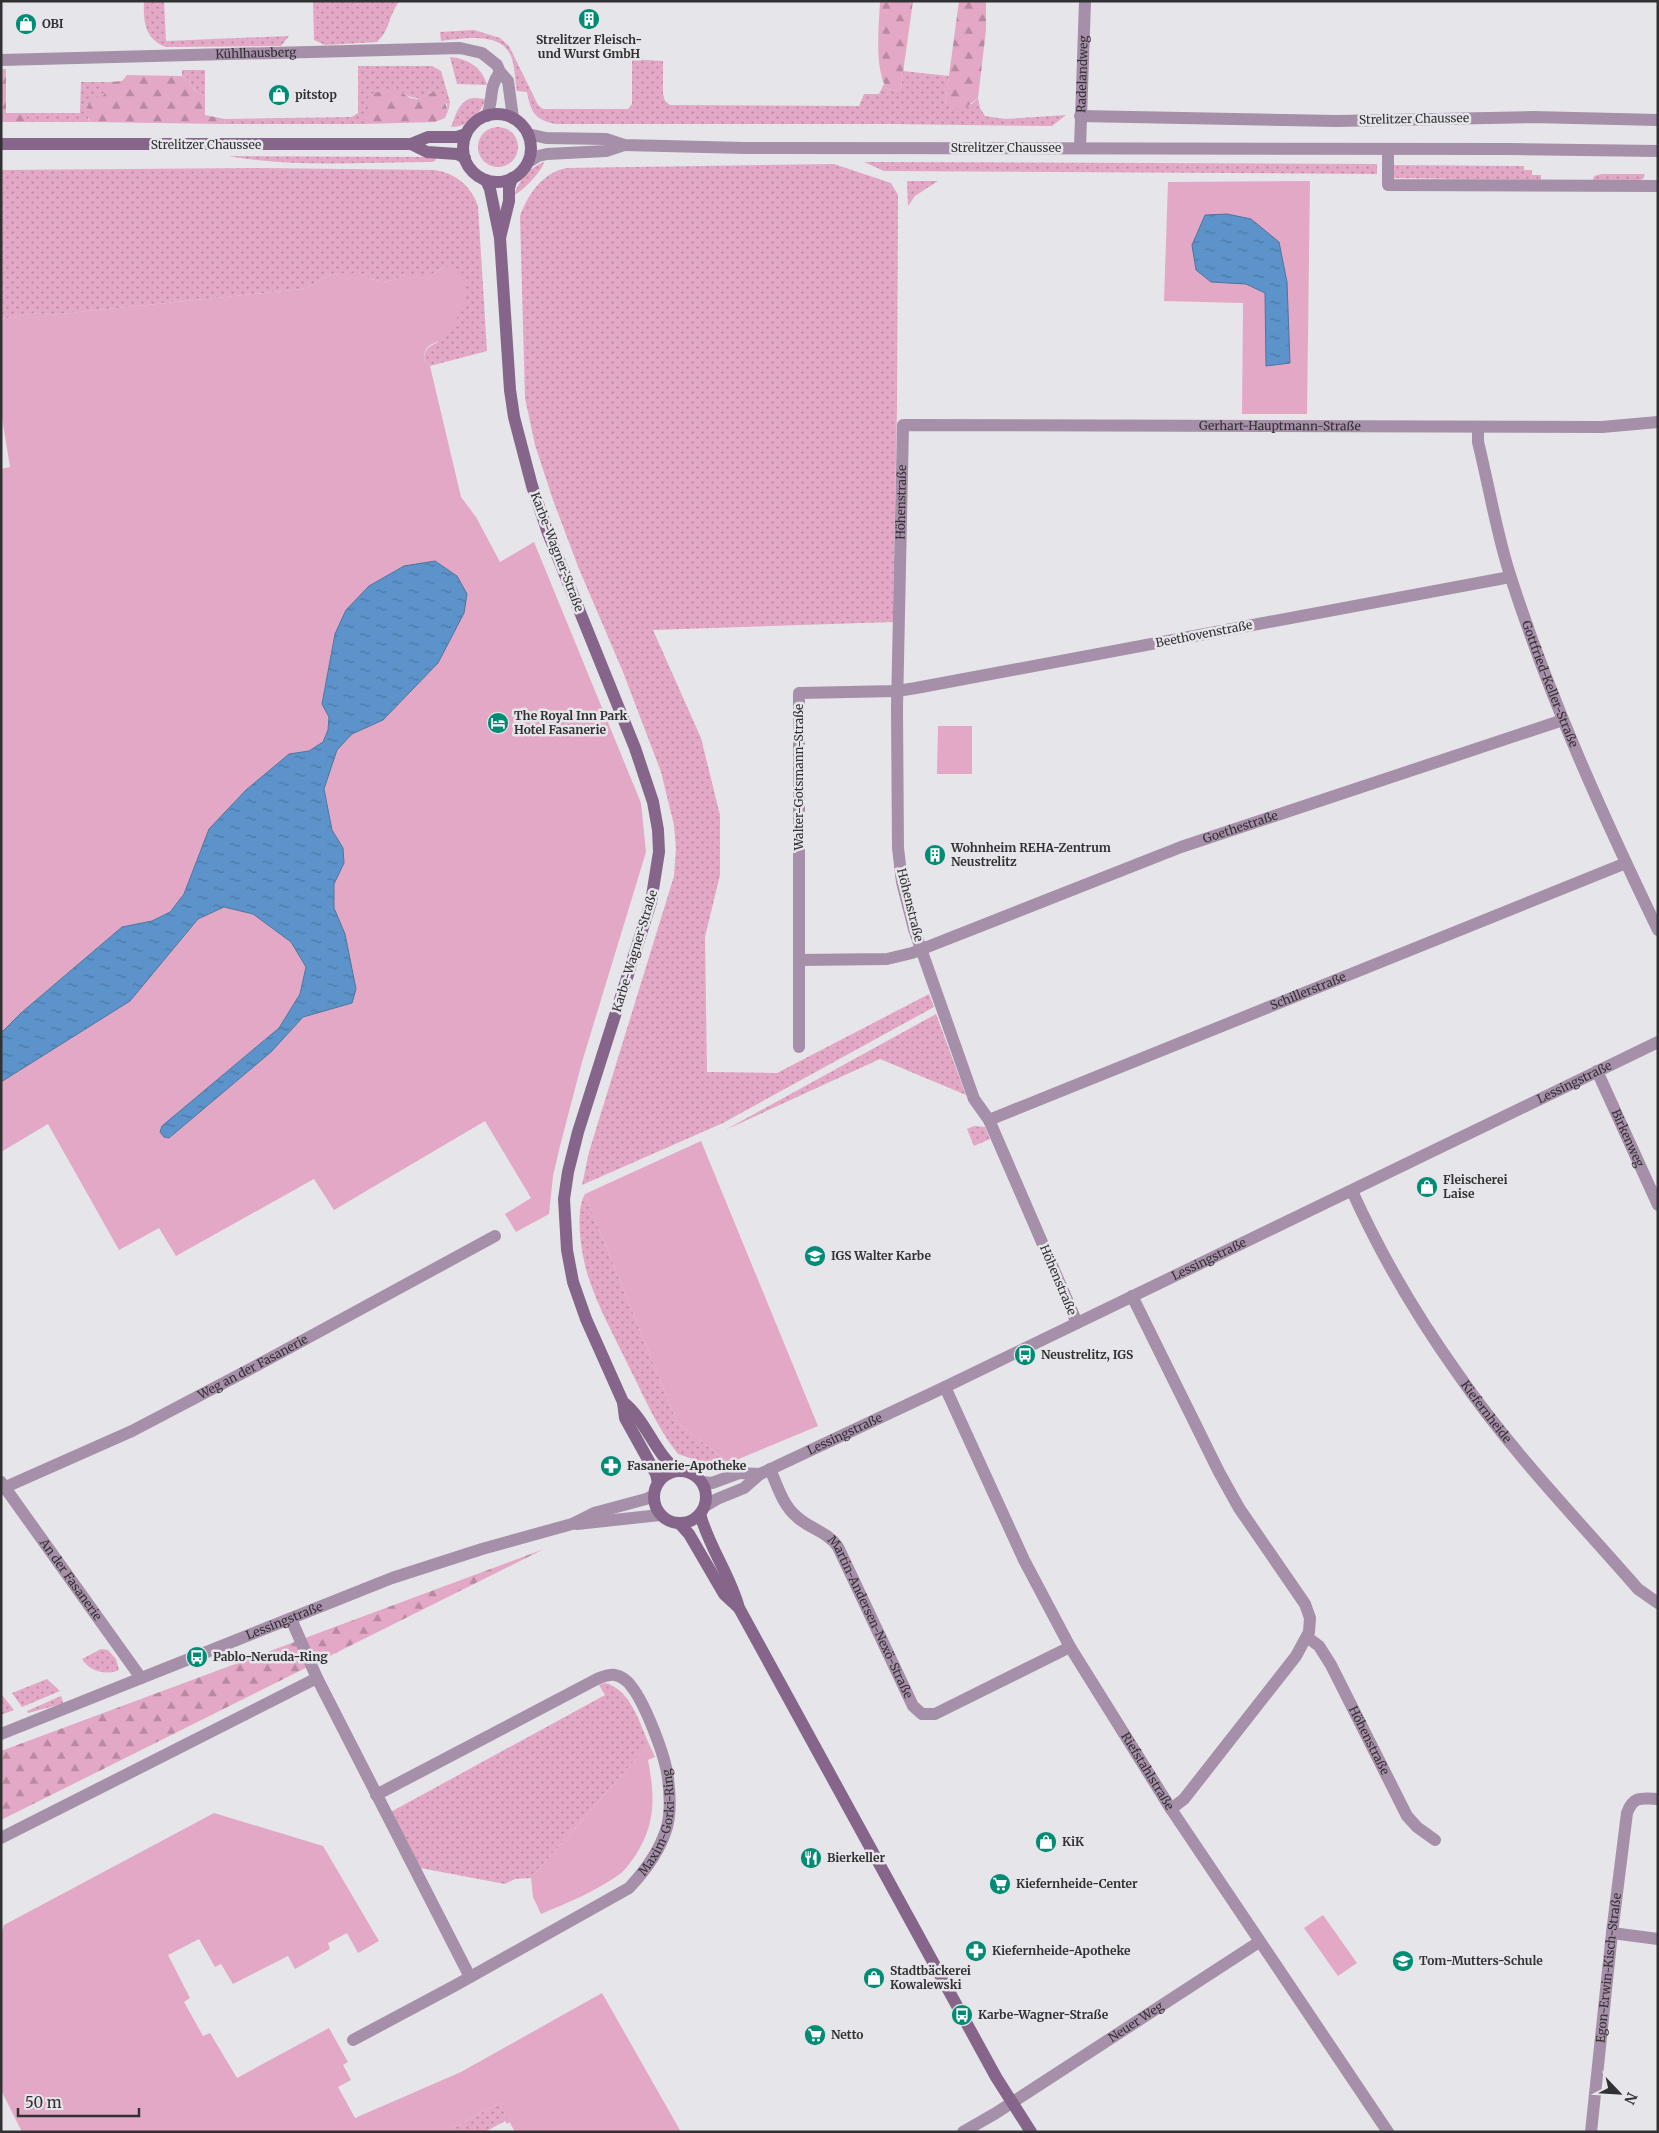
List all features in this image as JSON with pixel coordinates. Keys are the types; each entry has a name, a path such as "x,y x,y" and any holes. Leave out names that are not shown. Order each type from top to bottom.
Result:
{"street":[{"name":"Radelandweg","path":"1080,148 1085,1"},
{"name":"Kühlhausberg","path":"1,60 472,49 486,56 497,65 508,82 513,118"},
{"path":"487,116 490,108 492,82 500,72"},
{"path":"512,178 498,182 486,180 474,172 465,158 464,148 466,134 475,123 487,116 500,114 513,118 522,125 528,134 531,148 528,162"},
{"name":"Strelitzer Chaussee","path":"1080,116 1337,121 1533,117 1658,120"},
{"name":"Strelitzer Chaussee","path":"1,144 411,144 428,137 457,137 466,134"},
{"name":"Strelitzer Chaussee","path":"528,134 546,138 606,139 624,145 745,148 1508,149 1658,152"},
{"name":"Strelitzer Chaussee","path":"411,144 427,152 457,154 465,158"},
{"name":"Strelitzer Chaussee","path":"512,178 520,173 528,162 538,156 606,151 624,145"},
{"path":"1388,150 1388,185 1658,186"},
{"name":"Karbe-Wagner-Straße","path":"500,238 509,201 509,188 512,178"},
{"name":"Karbe-Wagner-Straße","path":"486,180 490,189 500,238 510,390 518,433 532,486 548,533 635,748 653,802 658,830 659,852 651,902 578,1132 568,1172 564,1199 567,1250 573,1282 586,1319 624,1402 625,1418 656,1474 656,1489"},
{"name":"Gerhart-Hauptmann-Straße","path":"903,425 1478,427 1602,426 1658,422"},
{"name":"Höhenstraße","path":"903,425 897,691 898,848 902,882 914,929 974,1099 989,1120 1077,1323"},
{"name":"Gottfried-Keller-Straße","path":"1478,427 1478,442 1510,577 1563,720 1626,863 1658,930"},
{"name":"Beethovenstraße","path":"897,691 1510,577"},
{"name":"Walter-Gotsmann-Straße","path":"799,1047 799,693 897,691"},
{"name":"Goethestraße","path":"921,949 1181,846 1563,720"},
{"name":"Schillerstraße","path":"989,1120 1626,863"},
{"path":"800,960 887,960 921,949"},
{"name":"Lessingstraße","path":"703,1510 717,1499 744,1488 765,1472 945,1387 1658,1042"},
{"name":"Birkenweg","path":"1596,1071 1658,1205"},
{"name":"Kiefernheide","path":"1352,1191 1402,1285 1458,1374 1492,1419 1581,1524 1638,1589 1658,1603"},
{"name":"Weg an der Fasanerie","path":"2,1486 132,1431 495,1236"},
{"path":"1132,1296 1231,1494 1305,1604 1310,1618 1307,1637 1296,1656 1184,1799 1171,1809"},
{"name":"Riefstahlstraße","path":"945,1387 1024,1560 1070,1647 1171,1809 1388,2132"},
{"name":"Karbe-Wagner-Straße","path":"624,1402 635,1411 666,1460 678,1471"},
{"path":"703,1510 690,1522 680,1524 668,1521 660,1515 656,1508 656,1489 668,1474 678,1471 694,1475 702,1482 706,1492 703,1526 734,1588 739,1608 996,2077 1031,2132"},
{"name":"Lessingstraße","path":"702,1482 712,1483 739,1473 765,1472"},
{"name":"Martin-Andersen-Nexö-Straße","path":"765,1472 794,1515 829,1536 838,1547 913,1706 922,1714 935,1714 1070,1647"},
{"name":"An der Fasanerie","path":"2,1486 141,1678"},
{"name":"Lessingstraße","path":"1,1734 392,1578 482,1549 572,1524 594,1514 646,1499 656,1489"},
{"name":"Lessingstraße","path":"572,1524 597,1524 660,1515"},
{"path":"680,1524 689,1534 724,1594 739,1608"},
{"path":"291,1619 317,1678 376,1795 476,1974"},
{"name":"Höhenstraße","path":"1307,1637 1319,1646 1331,1665 1407,1816 1417,1827 1435,1840"},
{"name":"Maxim-Gorki-Ring","path":"353,2040 476,1974 629,1888 643,1873 658,1850 667,1827 670,1806 668,1777 652,1730 631,1685 615,1675 597,1679 376,1795"},
{"path":"1,1838 317,1678"},
{"name":"Egon-Erwin-Kisch-Straße","path":"1591,2132 1627,1813 1630,1805 1635,1800 1643,1798 1658,1800"},
{"path":"1612,1933 1658,1939"},
{"name":"Neuer Weg","path":"963,2132 1259,1942"}],"green space":[{"path":"144,1 164,1 166,41 289,36 281,46 166,47 159,44 147,29 144,16"},
{"path":"313,1 400,1 385,33 377,42 325,45 314,40"},
{"path":"880,1 913,1 901,87 896,91 887,89 880,70 878,47"},
{"path":"959,1 986,1 986,30 978,98 962,110 945,105"},
{"path":"474,30 500,38 509,46 538,105 543,109 628,109 632,104 632,59 663,61 663,94 665,101 670,105 859,106 864,94 879,94 884,84 887,89 896,91 901,87 903,71 949,76 945,105 972,104 978,98 980,108 985,116 1005,119 1066,115 1052,126 555,124 538,117 532,110 527,92 517,91 512,59 507,50 500,44 481,38 441,41 440,32"},
{"path":"450,57 473,65 482,73 487,85 457,84"},
{"path":"358,66 432,66 441,71 450,102 448,111 447,104 431,92 423,97 416,98 401,92 365,106 367,110 365,124 224,124 225,119 352,117 358,113"},
{"path":"1,69 6,69 6,113 27,113 27,122 1,122"},
{"path":"182,70 205,70 205,95 194,90 189,79 182,76"},
{"path":"127,75 182,76 189,79 194,90 205,95 205,115 225,119 224,124 91,122 87,113 88,106 93,97 103,96 109,82 122,81"},
{"path":"81,82 109,82 104,96 100,98 88,119 91,122 27,122 27,113 80,113"},
{"path":"385,90 401,92 410,98 417,99 435,91 443,97 448,111 445,118 435,122 365,124 366,100 372,94"},
{"path":"468,99 486,99 477,115 463,125 451,127 461,105"},
{"path":"502,127 509,130 515,136 518,147 517,155 509,164 502,167 494,167 487,164 479,155 478,143 481,136 490,128"},
{"path":"228,156 436,157 435,161 431,162 329,164 278,162"},
{"path":"544,162 532,180 514,195 526,175 534,167"},
{"path":"864,162 1377,164 1377,174 884,171"},
{"path":"834,164 891,183 898,195 893,622 653,630 701,738 720,815 720,875 705,937 707,1072 777,1073 929,994 934,1007 723,1123 582,1185 589,1152 674,876 676,849 674,825 661,772 623,672 579,569 535,445 525,398 520,216 527,200 537,185 558,170 567,168"},
{"path":"1391,165 1524,166 1524,170 1532,170 1532,175 1541,175 1541,180 1391,178"},
{"path":"255,168 434,170 456,177 471,192 478,206 487,351 430,366 425,363 425,352 438,342 445,267 432,274 406,274 394,280 383,282 359,273 335,273 303,289 50,315 37,313 1,319 1,170"},
{"path":"1602,174 1645,174 1643,179 1640,180 1593,180 1594,176"},
{"path":"907,181 938,181 915,196 908,206"},
{"path":"1310,181 1307,414 1242,414 1243,303 1164,301 1168,182","holes":["1287,282 1267,322 1265,293 1246,284"]},
{"path":"445,267 452,267 461,274 465,283 464,303 454,323 440,340 427,348 424,357 425,363 430,366 461,497 476,517 500,562 534,542 641,803 646,852 582,1062 553,1176 549,1214 516,1232 505,1214 531,1198 485,1121 334,1210 314,1179 176,1256 159,1228 119,1250 48,1124 1,1152 1,1082 130,1001 198,919 225,907 253,914 291,942 306,967 300,994 279,1028 162,1126 164,1137 169,1138 271,1052 303,1017 352,1003 349,958 345,934 334,908 334,883 344,863 343,848 332,830 324,789 337,750 352,734 383,720 438,663 463,613 335,634 322,704 329,717 328,730 323,742 309,751 289,754 246,790 209,829 184,894 169,912 152,921 122,927 21,1013 1,1033 1,469 10,467 1,412 1,319 37,313 50,315 303,289 335,273 359,273 383,282 394,280 406,274 432,274"},
{"path":"938,726 972,726 972,774 937,774"},
{"path":"936,1014 966,1095 880,1059 725,1130"},
{"path":"974,1126 985,1127 990,1139 974,1146 967,1129"},
{"path":"701,1141 818,1426 729,1463 677,1422 585,1194"},
{"path":"585,1194 677,1422 729,1463 713,1470 702,1462 678,1454 651,1412 602,1311 588,1276 580,1235 580,1212"},
{"path":"544,1549 1,1820 1,1751"},
{"path":"101,1649 108,1650 116,1659 119,1670 114,1672 98,1671 89,1667 82,1659"},
{"path":"47,1679 60,1691 22,1707 12,1693"},
{"path":"606,1683 615,1687 628,1700 638,1717 649,1744 531,1878 515,1879 505,1884 415,1867 387,1814 605,1695 599,1685"},
{"path":"3,1696 14,1710 1,1715 1,1697"},
{"path":"61,1696 62,1704 28,1713 27,1711"},
{"path":"649,1744 655,1757 648,1760 652,1786 652,1810 647,1833 635,1856 622,1872 609,1882 541,1914 533,1897 531,1878"},
{"path":"214,1813 323,1846 379,1941 358,1953 347,1933 328,1943 330,1949 295,1969 288,1956 233,1984 221,1964 215,1967 199,1939 168,1955 190,1998 184,2002 203,2036 210,2033 237,2078 329,2028 348,2062 343,2065 351,2080 338,2087 355,2118 461,2072 602,1993 681,2132 515,2132 499,2103 446,2132 22,2132 1,2090 1,1934 4,1925"},
{"path":"1323,1915 1357,1963 1338,1976 1304,1928"},
{"path":"499,2103 510,2122 507,2124 505,2121 485,2132 446,2132"}],"water":[{"path":"1227,214 1251,219 1279,242 1287,282 1290,363 1266,366 1265,293 1246,284 1211,282 1196,270 1192,245 1205,215"},
{"path":"435,561 457,576 467,594 464,613 438,663 383,720 352,734 337,750 324,789 332,830 343,848 344,863 334,884 334,908 345,934 356,989 352,1003 303,1017 271,1052 169,1138 164,1137 160,1132 162,1126 279,1028 300,994 306,967 291,942 253,914 224,907 198,919 130,1001 1,1082 1,1033 21,1013 122,927 152,921 170,912 184,894 209,829 246,790 289,754 309,751 323,742 328,730 329,717 322,704 335,634 346,610 369,586 404,566"}],"place":[{"name":"Strelitzer Fleisch- und Wurst GmbH","path":"589,19"},
{"name":"OBI","path":"26,24"},
{"name":"pitstop","path":"279,95"},
{"name":"The Royal Inn Park Hotel Fasanerie","path":"498,723"},
{"name":"Wohnheim REHA-Zentrum Neustrelitz","path":"935,855"},
{"name":"Fleischerei Laise","path":"1427,1187"},
{"name":"IGS Walter Karbe","path":"815,1256"},
{"name":"Neustrelitz, IGS","path":"1025,1355"},
{"name":"Fasanerie-Apotheke","path":"611,1466"},
{"name":"Pablo-Neruda-Ring","path":"197,1657"},
{"name":"KiK","path":"1046,1842"},
{"name":"Bierkeller","path":"811,1858"},
{"name":"Kiefernheide-Center","path":"1000,1884"},
{"name":"Kiefernheide-Apotheke","path":"976,1951"},
{"name":"Tom-Mutters-Schule","path":"1403,1961"},
{"name":"Stadtbäckerei Kowalewski","path":"874,1978"},
{"name":"Karbe-Wagner-Straße","path":"962,2015"},
{"name":"Netto","path":"815,2035"}]}
